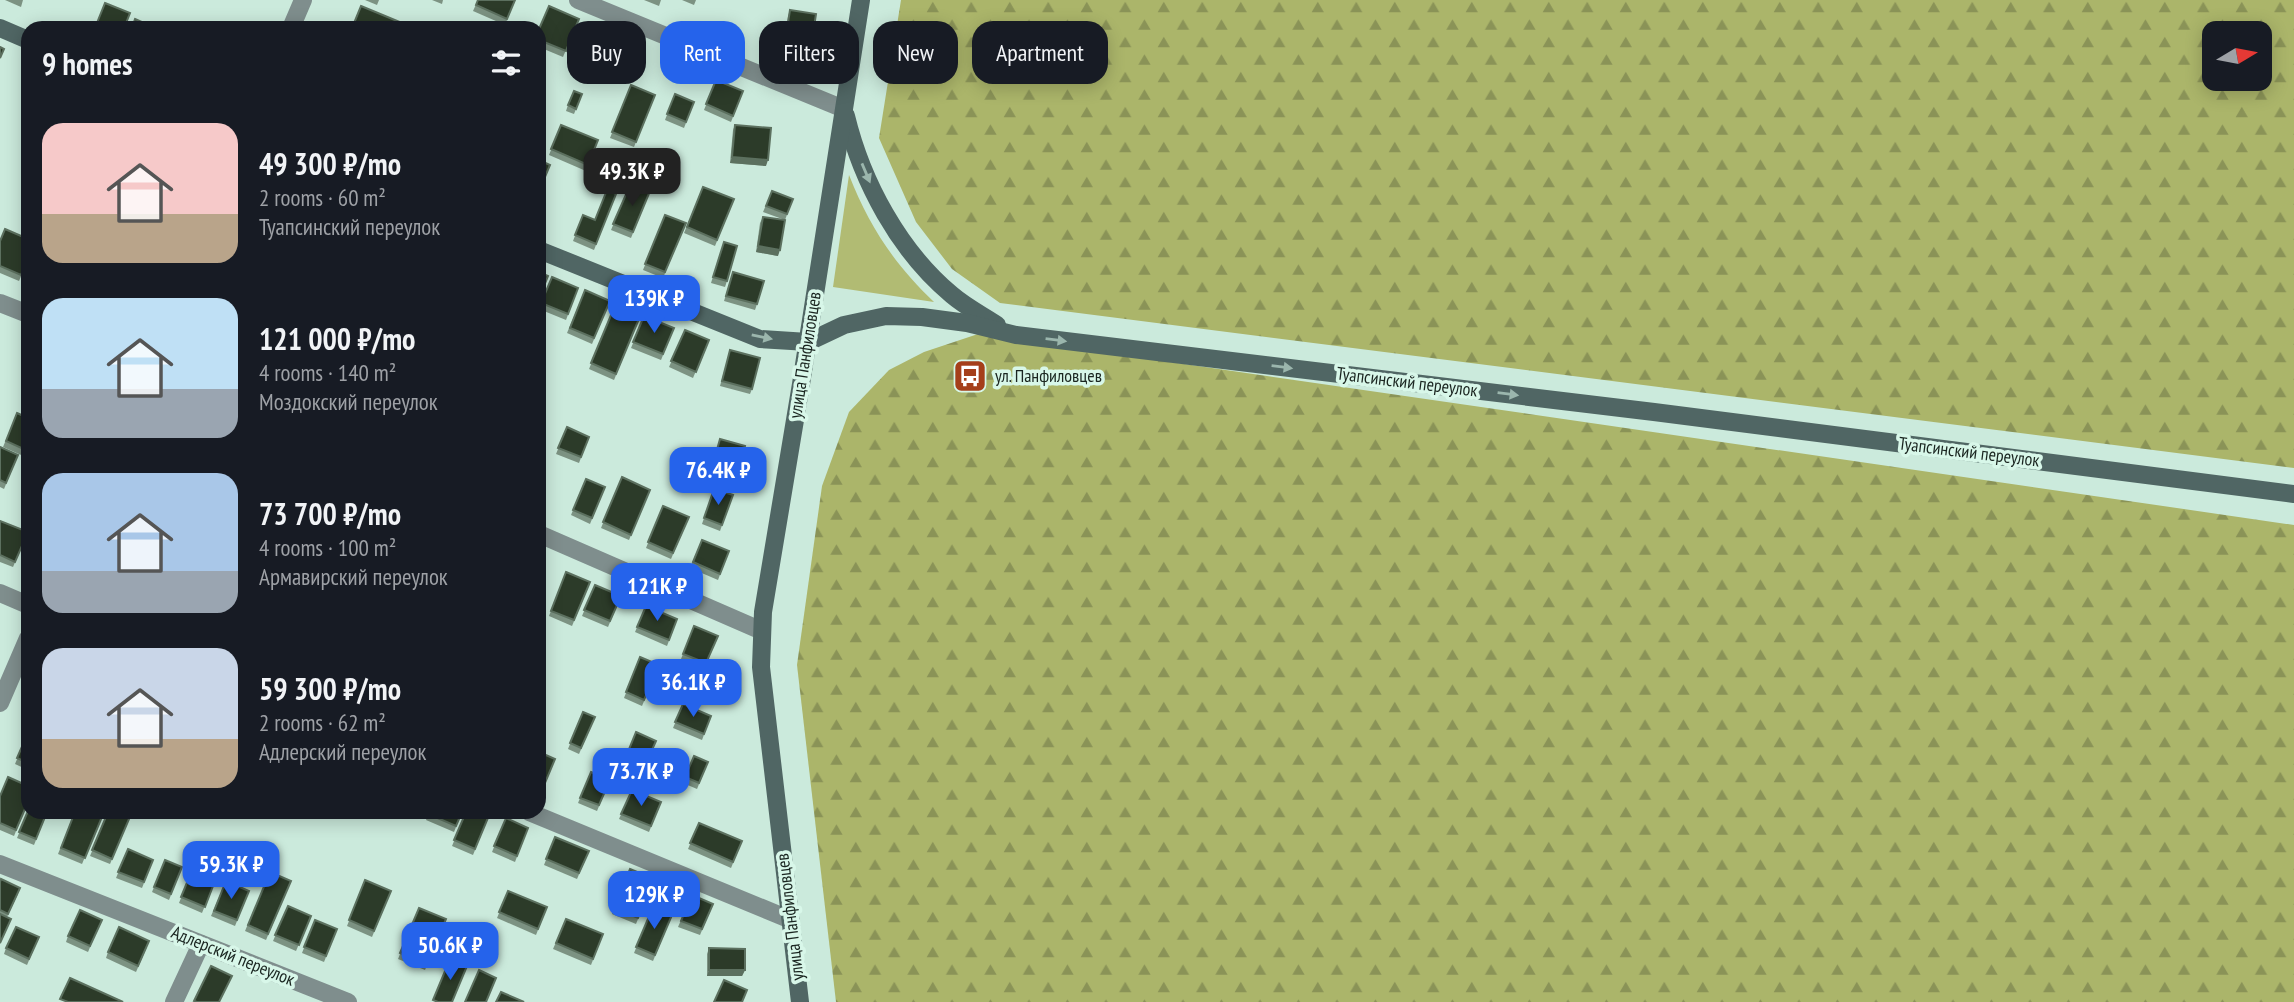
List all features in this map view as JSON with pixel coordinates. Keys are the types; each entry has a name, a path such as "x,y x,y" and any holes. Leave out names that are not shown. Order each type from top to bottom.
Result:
{"street":[{"path":"294,21 303,0"},
{"path":"578,0 844,109 850,134 878,202 901,238 950,294 1016,335"},
{"name":"улица Панфиловцев","path":"800,1002 761,667 763,612 861,0"},
{"path":"0,28 21,37"},
{"name":"Туапсинский переулок","path":"546,253 760,339 808,342 844,325 886,316 922,317 967,323 1016,335 1640,410 2294,494"},
{"path":"0,303 21,311"},
{"path":"546,537 762,631"},
{"path":"0,593 21,603"},
{"path":"0,703 21,654"},
{"path":"546,819 791,919"},
{"name":"Адлерский переулок","path":"0,864 348,1002"},
{"path":"174,1002 201,944"}],"green space":[{"path":"901,0 2294,0 2294,468 1000,303 952,269 916,222 879,138 888,84 958,84 958,21 898,21"},
{"path":"849,175 865,211 884,243 934,302 833,287"},
{"path":"978,334 2294,525 2294,1002 836,1002 797,665 822,486 849,412 889,370 924,352"}],"building":[{"path":"478,0 515,0 507,19 476,5"},
{"path":"105,3 130,13 127,21 98,21"},
{"path":"361,6 397,21 355,21"},
{"path":"549,6 579,19 567,21 566,51 546,43 546,21 542,21"},
{"path":"790,10 816,14 815,21 788,21"},
{"path":"714,84 726,84 743,91 733,116 706,104"},
{"path":"631,85 655,95 636,142 612,132"},
{"path":"574,91 582,94 576,109 568,105"},
{"path":"675,94 694,102 686,122 667,114"},
{"path":"561,125 598,140 588,165 551,149"},
{"path":"735,125 771,128 768,160 732,157"},
{"path":"631,183 650,191 633,232 613,224"},
{"path":"703,187 734,199 717,240 687,227"},
{"path":"607,190 616,194 596,244 575,235 583,215 595,220"},
{"path":"772,191 793,199 787,214 766,206"},
{"path":"665,215 686,223 665,272 645,264"},
{"path":"763,217 785,220 780,250 758,246"},
{"path":"5,229 21,236 21,275 0,266 0,241"},
{"path":"724,242 737,246 727,281 713,277"},
{"path":"733,272 764,281 757,304 726,296"},
{"path":"552,277 578,288 568,314 546,305 546,291"},
{"path":"585,290 610,301 594,338 570,328"},
{"path":"616,303 641,314 616,374 591,363"},
{"path":"644,316 674,328 663,354 633,342"},
{"path":"685,330 709,340 696,372 671,361"},
{"path":"730,350 760,358 752,389 722,381"},
{"path":"17,413 21,415 21,448 6,441"},
{"path":"567,427 589,437 581,457 558,448"},
{"path":"720,439 745,446 737,478 711,471"},
{"path":"0,447 18,455 6,483 0,480"},
{"path":"622,477 650,490 631,535 603,522"},
{"path":"586,479 605,487 592,518 573,510"},
{"path":"714,489 733,495 722,525 704,518"},
{"path":"663,506 689,517 673,553 648,542"},
{"path":"0,521 21,529 21,548 15,562 0,555"},
{"path":"702,540 729,551 720,574 693,562"},
{"path":"566,572 590,582 574,620 551,611"},
{"path":"595,585 621,596 610,621 584,610"},
{"path":"646,606 677,619 669,640 637,627"},
{"path":"694,626 718,636 706,663 683,654"},
{"path":"640,657 659,665 644,700 626,692"},
{"path":"683,704 711,716 704,734 675,722"},
{"path":"583,712 595,717 581,748 570,743"},
{"path":"636,732 656,741 642,772 623,764"},
{"path":"546,755 555,759 546,781"},
{"path":"694,756 708,762 699,783 685,777"},
{"path":"591,772 610,780 599,805 580,798"},
{"path":"8,777 21,783 21,818 16,830 0,823 0,796"},
{"path":"632,790 661,802 651,826 621,814"},
{"path":"25,819 44,819 36,839 19,832"},
{"path":"72,819 101,819 85,858 61,848"},
{"path":"105,819 129,819 112,859 92,850"},
{"path":"440,819 459,819 456,826"},
{"path":"463,819 488,819 475,849 454,840"},
{"path":"506,819 528,828 517,856 494,846"},
{"path":"699,823 742,841 733,862 690,843"},
{"path":"555,837 589,851 579,873 546,859"},
{"path":"128,849 153,860 144,882 118,872"},
{"path":"165,860 182,867 171,894 154,887"},
{"path":"193,868 216,878 205,907 181,897"},
{"path":"630,869 654,879 638,918 614,908"},
{"path":"270,872 291,881 268,934 248,925"},
{"path":"1,879 20,888 8,914 0,910"},
{"path":"365,880 391,891 374,931 349,920"},
{"path":"226,881 249,891 237,920 214,911"},
{"path":"508,891 547,907 538,929 499,912"},
{"path":"692,895 713,904 702,929 681,921"},
{"path":"288,906 311,916 299,945 275,935"},
{"path":"653,907 672,915 655,955 636,947"},
{"path":"419,908 446,919 427,964 400,953"},
{"path":"80,910 102,920 90,946 68,936"},
{"path":"0,914 11,919 0,943"},
{"path":"566,919 603,934 593,959 556,943"},
{"path":"315,920 337,929 326,956 304,947"},
{"path":"16,927 39,937 29,959 6,948"},
{"path":"119,927 149,941 138,966 108,952"},
{"path":"709,948 745,949 745,970 709,970"},
{"path":"450,959 467,966 452,1002 438,1002 433,1000"},
{"path":"211,966 232,976 219,1002 194,1001"},
{"path":"479,970 496,978 486,1002 465,1002"},
{"path":"70,978 123,1002 68,1002 60,999"},
{"path":"724,980 747,990 742,1002 714,1002"},
{"path":"501,992 524,1002 496,1002"}],"place":[{"name":"ул. Панфиловцев","path":"970,376"}]}
